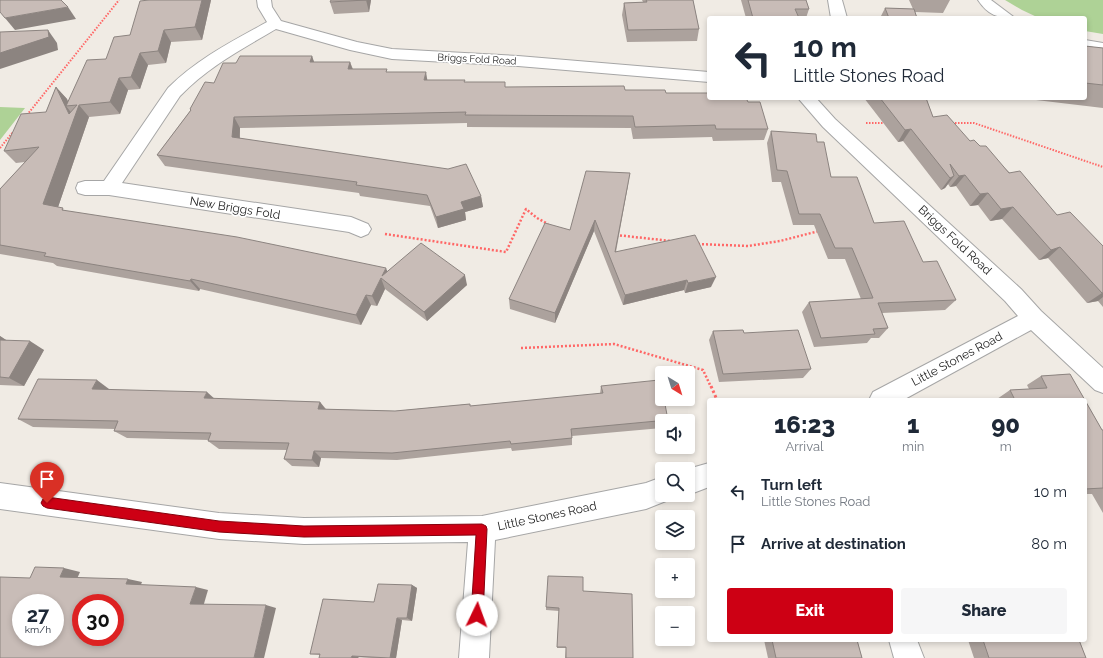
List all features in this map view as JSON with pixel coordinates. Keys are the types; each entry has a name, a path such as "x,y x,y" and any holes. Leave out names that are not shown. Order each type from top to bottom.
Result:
{"street":[{"path":"109,188 174,92 184,80 206,64 275,24 265,7 264,0"},
{"path":"835,0 839,16"},
{"name":"Briggs Fold Road","path":"275,24 318,37 392,54 518,61 707,77"},
{"name":"Briggs Fold Road","path":"808,100 829,123 1007,290 1033,318 1103,383"},
{"name":"New Briggs Fold","path":"85,188 109,188 351,225 361,229"},
{"name":"Little Stones Road","path":"885,398 1033,318"},
{"path":"695,480 707,476"},
{"name":"Little Stones Road","path":"0,496 219,526 304,531 482,529 646,496 655,493"},
{"path":"474,658 482,529"},
{"path":"904,642 909,658"}],"lane":[{"path":"984,0 1005,16"},
{"path":"1087,44 1103,47"}],"path":[{"path":"25,118 120,0"},
{"path":"829,123 890,123"},
{"path":"951,123 974,123 1063,155 1103,167"},
{"path":"0,148 15,130"},
{"path":"361,229 391,236 506,252 526,209 537,218 554,226"},
{"path":"693,244 748,246 780,242 823,231"},
{"path":"614,234 677,242"},
{"path":"521,348 614,344 703,370 716,398"}],"green space":[{"path":"1005,0 1103,0 1103,34 1087,31 1087,16 1035,16"},
{"path":"0,107 25,108 0,140"}],"building":[{"path":"0,0 61,0 68,7 5,18 0,12"},
{"path":"202,0 195,27 164,30 158,51 140,53 131,77 119,78 110,102 79,105 43,204 63,208 62,210 237,237 386,268 382,276 421,243 465,275 424,312 381,278 372,296 366,295 356,315 191,279 190,281 44,256 46,253 0,245 0,189 39,147 4,151 21,114 46,112 56,87 69,114 77,105 66,106 87,60 106,59 114,37 130,35 140,1"},
{"path":"331,0 366,0 330,2"},
{"path":"646,0 693,0 699,29 628,30 624,3 647,2"},
{"path":"748,0 806,0 809,9 795,9 798,16 752,16"},
{"path":"885,8 914,9 916,16 888,16"},
{"path":"48,30 49,37 0,53 0,32"},
{"path":"1087,46 1103,48 1103,85 1087,83"},
{"path":"240,56 312,56 310,62 350,62 348,69 387,69 386,72 426,72 424,80 505,82 505,87 624,86 625,90 665,90 666,93 707,93 707,100 747,100 748,102 760,102 768,129 716,129 715,125 635,127 633,116 465,115 466,112 234,117 232,137 448,169 466,164 481,196 461,202 464,209 436,217 427,195 356,185 357,182 157,155 191,110 190,109 205,82 214,83 223,63 236,63"},
{"path":"882,100 927,100 933,117 947,115 970,141 974,140 980,146 986,146 1009,173 1020,171 1057,215 1070,212 1103,246 1103,293 1060,247 1051,250 1013,207 1001,209 988,193 980,194 965,175 959,176 950,164 954,176 950,178 911,129 905,130"},
{"path":"771,131 816,134 817,142 824,142 831,177 857,177 874,223 904,221 923,262 937,261 956,300 878,303 888,328 873,329 875,334 821,338 809,302 873,298 852,248 835,248 820,214 799,214 787,171 777,170"},
{"path":"586,171 630,173 615,252 695,235 716,277 688,283 687,280 625,295 595,220 555,313 509,299 545,223 570,230"},
{"path":"743,330 744,333 798,330 811,369 723,374 713,331"},
{"path":"0,340 30,341 9,378 0,377"},
{"path":"1070,374 1084,398 1014,398 1010,390 1047,388 1041,376"},
{"path":"38,379 97,380 92,389 207,392 204,398 320,402 318,409 395,411 470,404 470,406 603,393 601,386 655,380 655,406 665,406 667,414 655,414 655,421 571,429 572,438 511,444 510,441 392,453 314,451 312,460 284,459 289,443 208,441 211,433 114,431 118,421 18,419"},
{"path":"1087,404 1103,430 1103,488 1087,489"},
{"path":"35,567 64,568 60,577 128,579 126,584 196,587 190,604 266,605 254,658 0,658 0,577 30,578"},
{"path":"548,576 583,577 583,591 632,594 633,658 566,658 566,647 557,647 559,608 546,607"},
{"path":"378,584 412,585 407,618 397,618 390,658 352,656 351,658 319,658 320,654 310,654 323,599 374,602"},
{"path":"772,642 858,642 862,658 776,658"},
{"path":"984,642 1080,642 1086,658 989,658"}],"route":[{"path":"47,503 219,526 304,531 482,529 477,615"}]}
